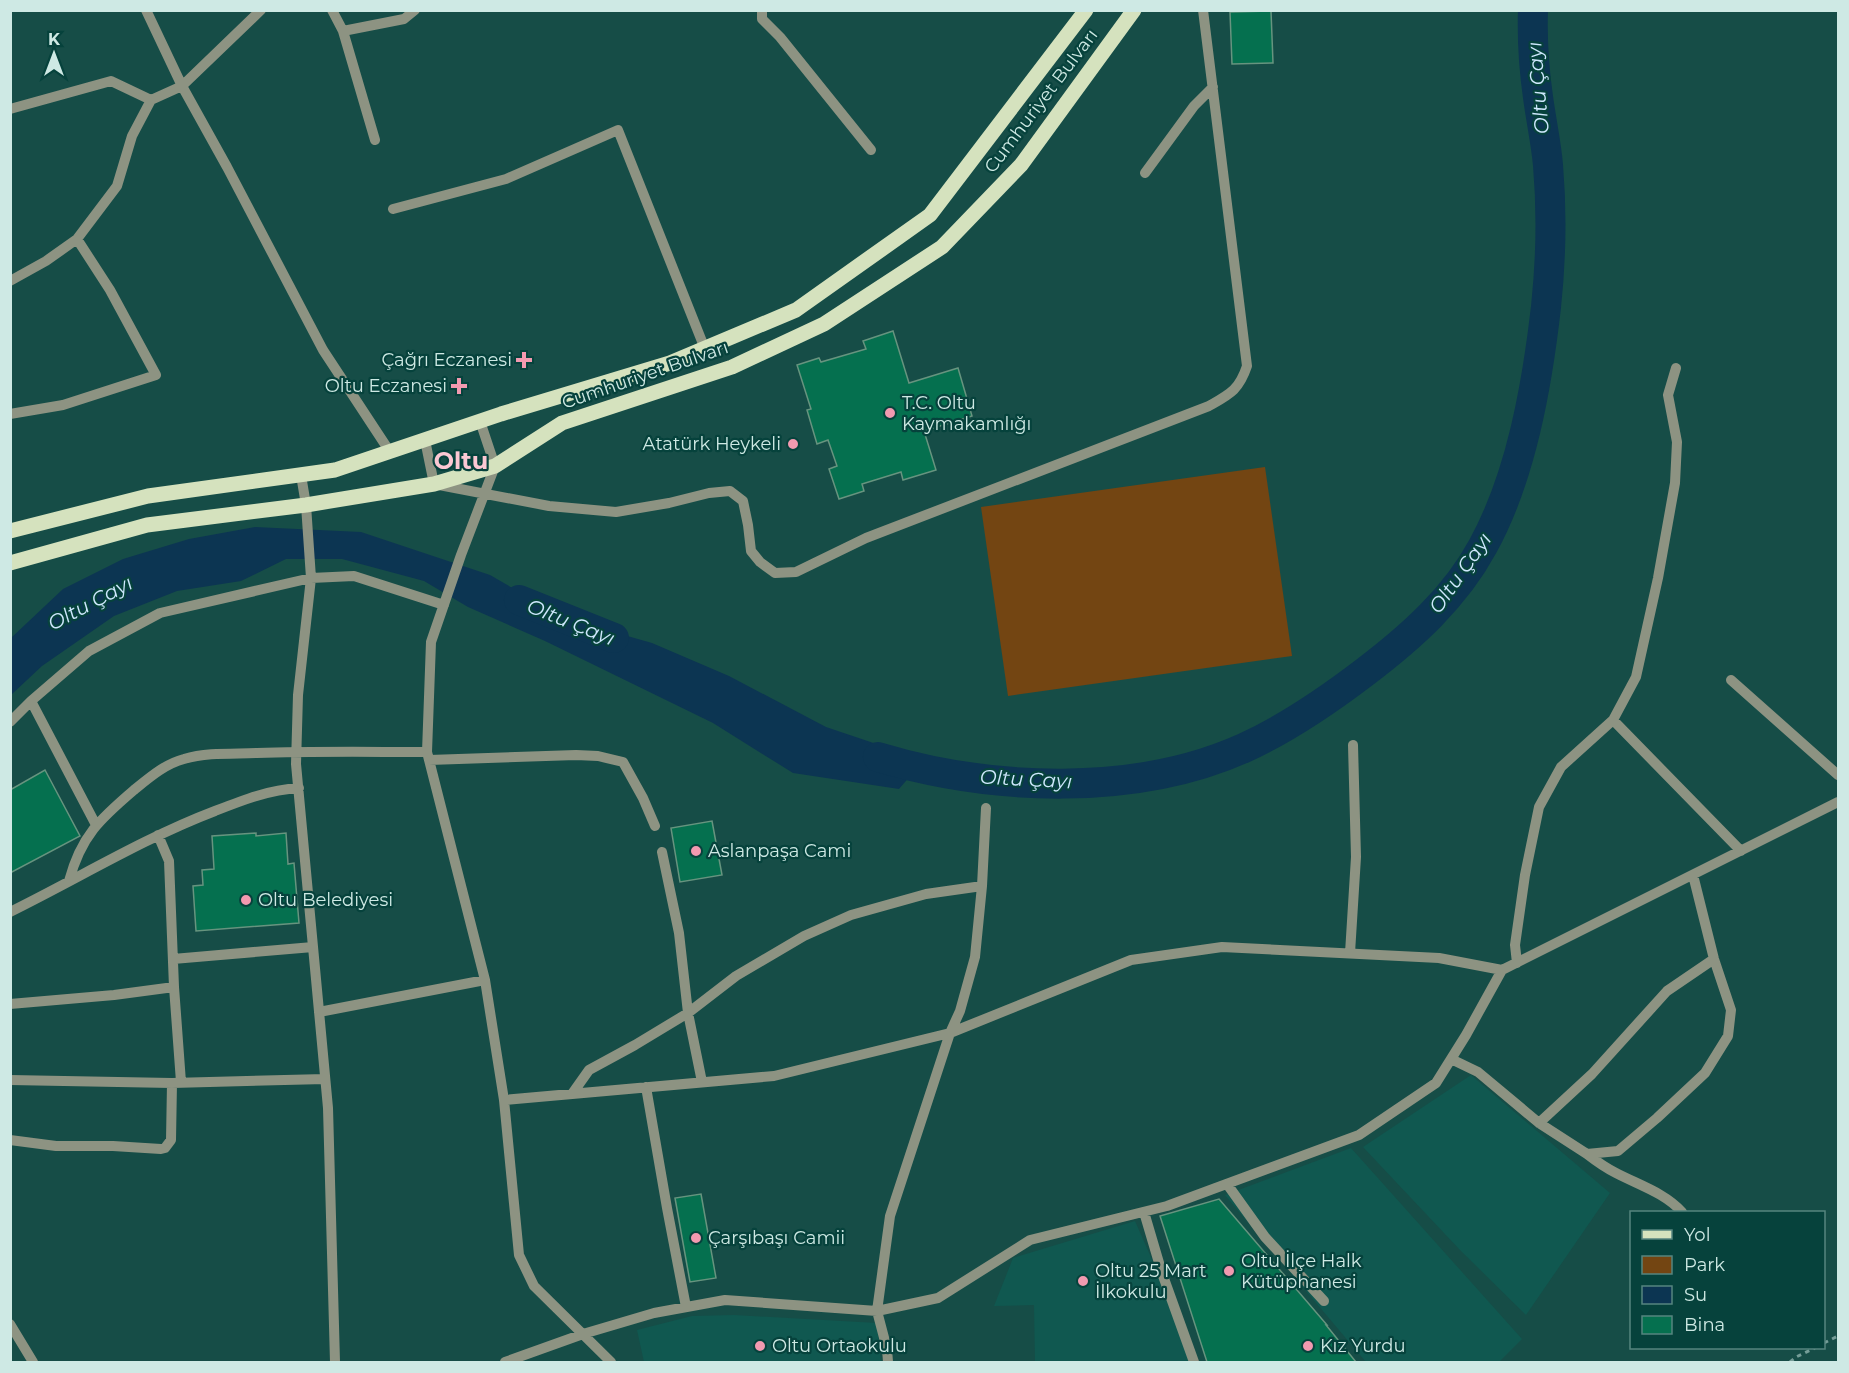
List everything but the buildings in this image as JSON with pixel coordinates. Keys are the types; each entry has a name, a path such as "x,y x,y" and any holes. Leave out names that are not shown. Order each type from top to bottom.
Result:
{"main road":[{"name":"Cumhuriyet Bulvarı","path":"10,531 148,496 335,470 480,421 670,363 796,310 930,215 1086,10"},
{"name":"Cumhuriyet Bulvarı","path":"10,563 147,525 306,505 434,484 495,466 562,423 732,367 824,324 942,247 1022,165 1134,10"}],"street":[{"path":"146,10 182,86 323,350 390,452"},
{"path":"10,281 46,261 77,239 117,186 132,136 151,100 182,86 261,10"},
{"path":"332,10 343,31 375,140"},
{"path":"343,31 404,19 415,10"},
{"path":"762,10 762,19 780,37 870,150"},
{"path":"425,440 434,484 549,506 616,512 709,493 730,491 742,501 751,552 775,573 796,572 866,538 1209,406 1230,394 1242,381 1247,366 1203,10"},
{"path":"10,109 111,81 151,100"},
{"path":"1145,173 1194,105 1213,87"},
{"path":"393,209 506,179 618,130 705,349"},
{"path":"10,414 63,405 156,375 110,290 77,239"},
{"path":"1517,963 1516,933 1539,807 1561,767 1613,720 1636,677 1658,578 1675,483 1677,442 1668,395 1676,368"},
{"path":"480,421 495,466 431,642 428,756 485,980 504,1100 519,1255 534,1286 611,1362"},
{"path":"301,475 306,505 311,578 298,695 297,752 328,1108 335,1362"},
{"path":"10,722 88,651 160,613 311,578 354,576 444,605"},
{"path":"1731,680 1839,775"},
{"path":"31,701 96,825"},
{"path":"1613,720 1741,851"},
{"path":"1350,953 1356,857 1353,745"},
{"path":"69,881 79,852 96,825 107,813 153,775 171,764 203,755 297,752 428,756 598,756 623,762 655,826"},
{"path":"10,912 158,834 250,797 276,790 299,788"},
{"path":"505,1362 654,1312 725,1299 877,1311 938,1298 1030,1240 1167,1206 1359,1135 1436,1083 1502,970 1839,802"},
{"path":"888,1362 877,1311 890,1216 950,1033 960,1011 975,957 986,808"},
{"path":"10,1140 56,1146 161,1149 165,1148 171,1140 177,1082 169,861 158,834"},
{"path":"662,852 679,933 688,1013 702,1082"},
{"path":"1587,1154 1618,1151 1705,1073 1728,1036 1731,1010 1714,959 1693,875"},
{"path":"572,1094 589,1070 688,1013 736,976 804,936 851,915 926,894 982,886"},
{"path":"172,959 313,948"},
{"path":"504,1100 774,1076 950,1033 1131,960 1222,948 1439,958 1502,970"},
{"path":"1539,1123 1592,1074 1667,991 1714,959"},
{"path":"319,1012 485,980"},
{"path":"10,1004 174,987"},
{"path":"1451,1059 1478,1072 1539,1123 1614,1172 1666,1198 1681,1211"},
{"path":"10,1080 177,1082 326,1079"},
{"path":"646,1087 686,1307"},
{"path":"1227,1184 1265,1237 1324,1301"},
{"path":"1144,1212 1162,1273 1194,1362"},
{"path":"10,1324 33,1362"}],"path":[{"path":"1825,1343 1839,1336"},
{"path":"1790,1362 1811,1349"}],"shaded area":[{"path":"1471,1075 1610,1193 1526,1315 1460,1250 1363,1147"},
{"path":"1351,1148 1522,1339 1499,1362 1366,1362 1225,1195"},
{"name":"Oltu 25 Mart İlkokulu","path":"1135,1221 1197,1362 1035,1362 1034,1305 994,1306 1013,1258"},
{"name":"Oltu Ortaokulu","path":"734,1315 877,1323 881,1362 644,1362 637,1330 692,1316"}],"green space":[{"path":"1265,467 1292,656 1008,696 981,507"}],"water":[{"path":"255,527 361,532 490,575 564,618 652,643 729,676 826,727 924,760 899,789 793,773 713,723 545,641 468,607 424,581 342,559 286,559 241,581 177,591 114,616 42,666 11,695 11,638 63,589 123,559 189,539"}],"waterway":[{"name":"Oltu Çayı","path":"878,757 968,777 1062,784 1157,775 1202,764 1244,748 1292,723 1322,704 1399,645 1431,615 1472,565 1496,519 1517,461 1538,368 1548,289 1550,218 1547,156 1534,65 1533,10"},
{"name":"Oltu Çayı","path":"519,600 614,638"}],"place":[{"name":"Çağrı Eczanesi","path":"524,360"},
{"name":"Oltu Eczanesi","path":"459,386"},
{"name":"T.C. Oltu Kaymakamlığı","path":"890,413"},
{"name":"Atatürk Heykeli","path":"793,444"},
{"name":"Aslanpaşa Cami","path":"696,851"},
{"name":"Oltu Belediyesi","path":"246,900"},
{"name":"Çarşıbaşı Camii","path":"696,1238"},
{"name":"Oltu İlçe Halk Kütüphanesi","path":"1229,1271"},
{"name":"Oltu 25 Mart İlkokulu","path":"1083,1281"},
{"name":"Oltu Ortaokulu","path":"760,1346"},
{"name":"Kız Yurdu","path":"1308,1346"}],"district":[{"name":"Oltu","path":"461,460"}]}
